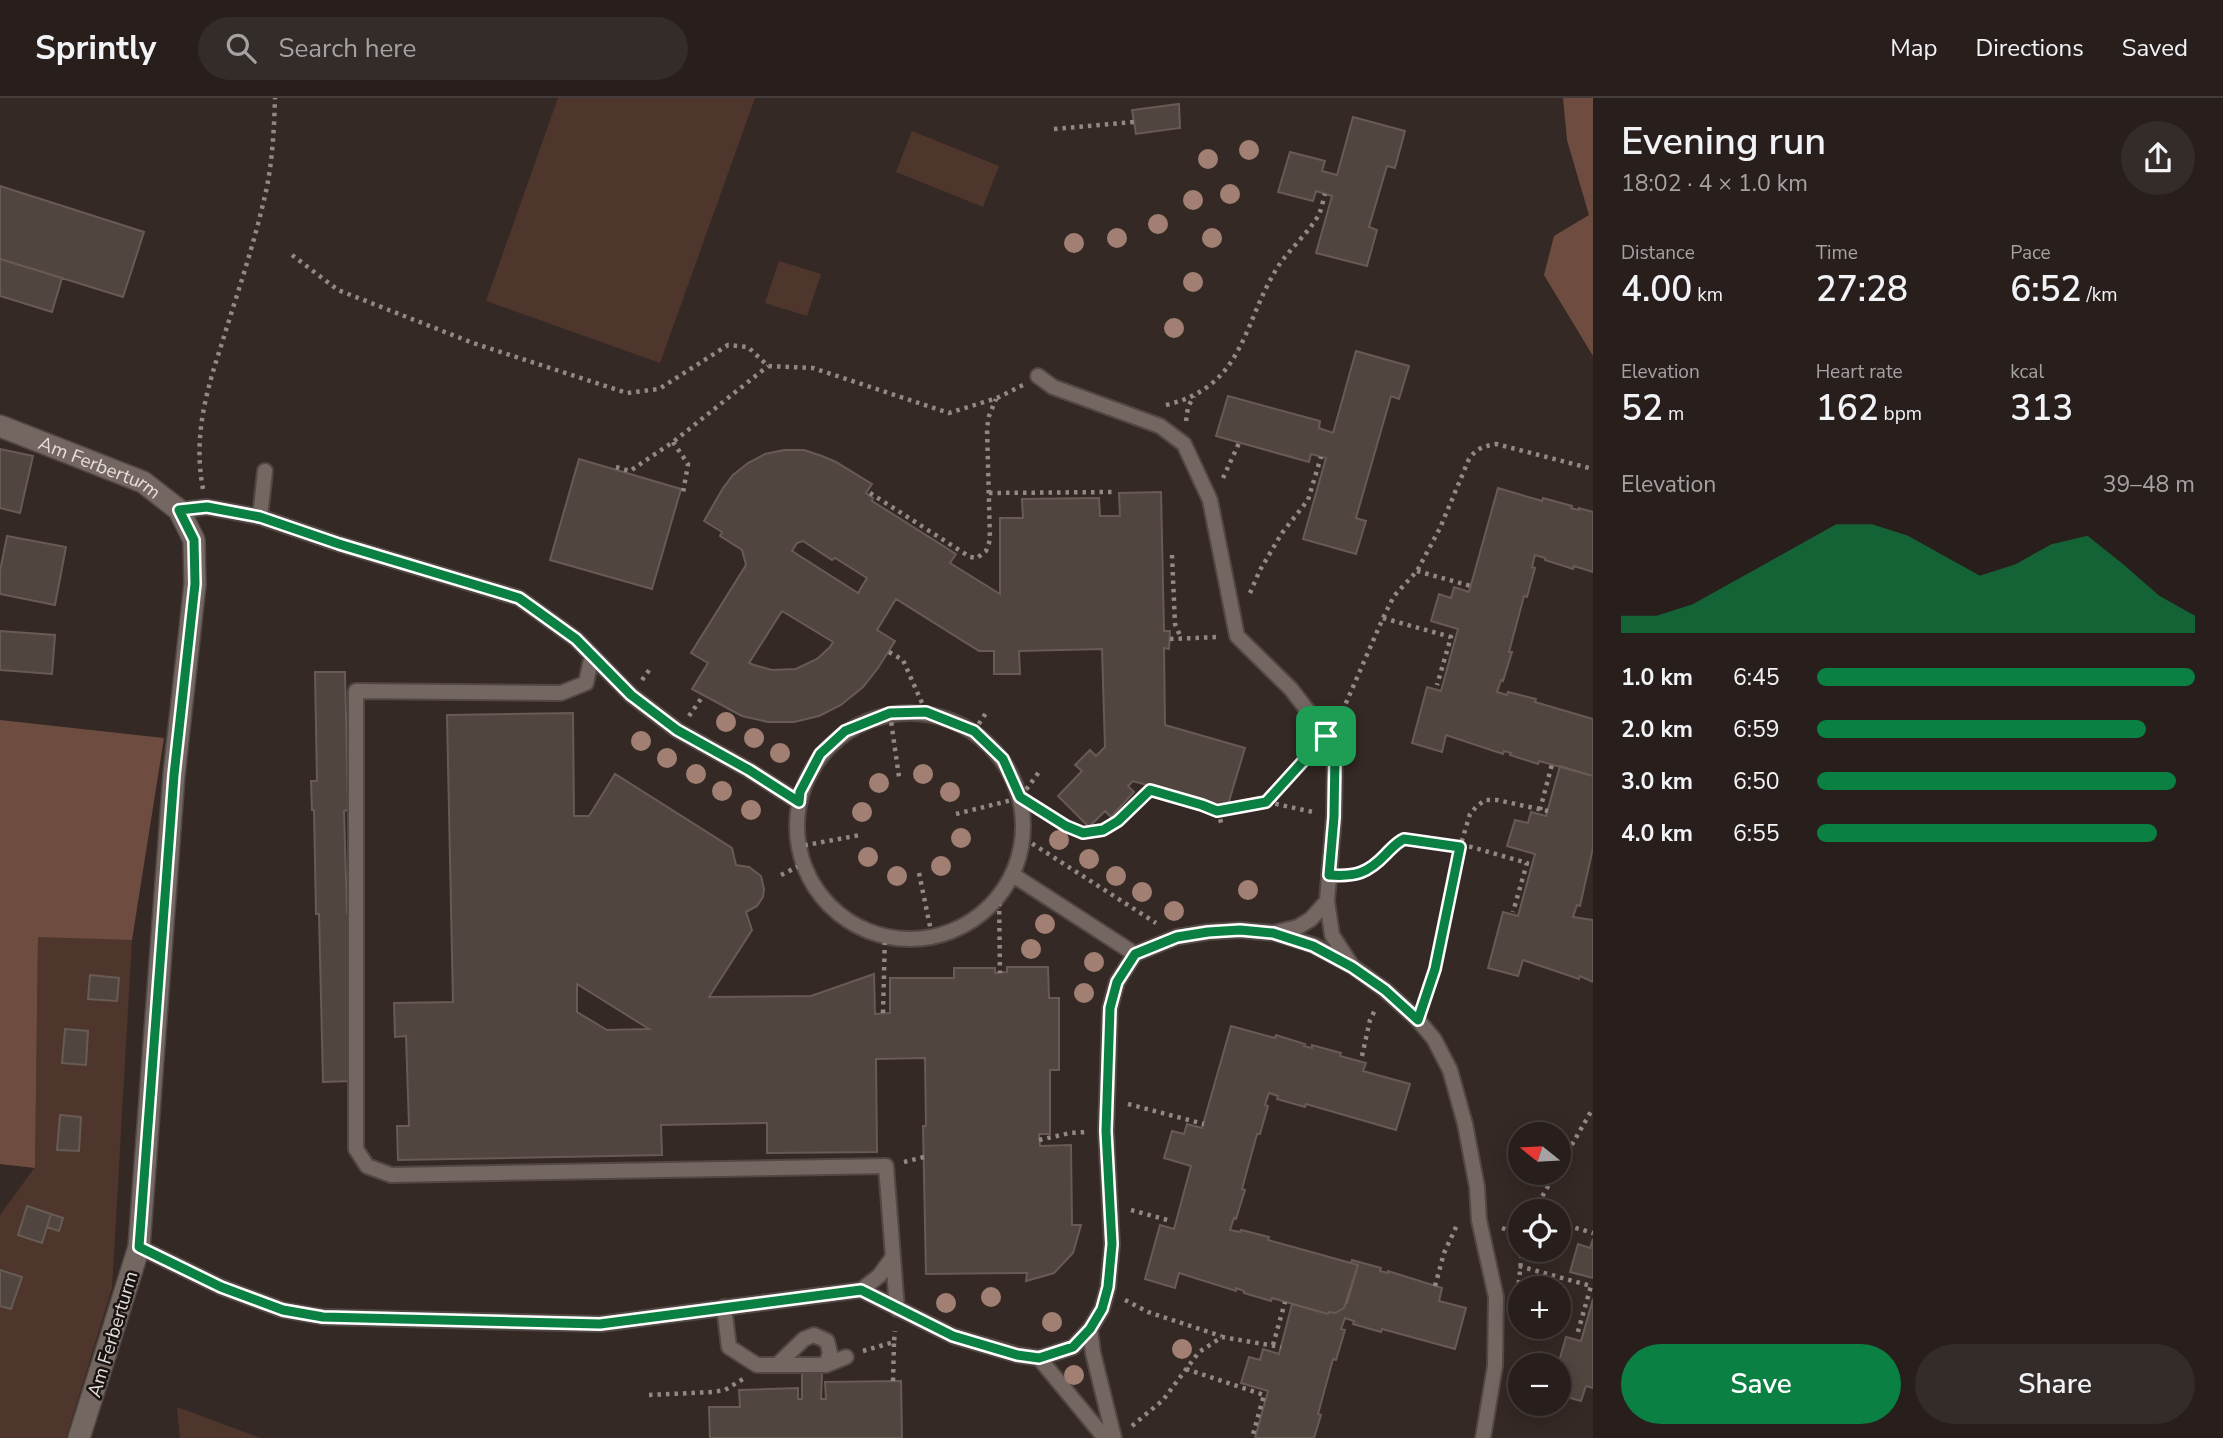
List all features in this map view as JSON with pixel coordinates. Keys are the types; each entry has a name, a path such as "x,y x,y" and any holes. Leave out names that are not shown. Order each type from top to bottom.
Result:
{"street":[{"name":"Am Ferberturm","path":"0,426 144,482 179,510 194,540 195,584 174,775 139,1247 79,1438"}],"lane":[{"path":"1038,376 1053,387 1160,426 1184,444 1210,500 1237,636 1290,689 1326,736 1335,754 1334,817 1326,901 1332,935 1352,967"},
{"path":"260,517 265,471"},
{"path":"179,510 207,507 260,517 339,544 519,598 576,639 631,695 677,730 749,770 799,802"},
{"path":"592,655 586,683 561,694 356,691 356,1149 367,1166 391,1175 886,1166 897,1309"},
{"path":"926,712 974,731 1003,759 1020,797 1025,839 1013,875 992,905 961,928 919,940 868,933 824,903 801,865 796,847 800,792 820,754 845,731 890,713 926,712"},
{"path":"1013,875 1135,954"},
{"path":"1273,933 1298,927 1311,919 1326,901"},
{"path":"861,1290 953,1336 1017,1355 1039,1358 1073,1347 1090,1329 1102,1309 1108,1287 1112,1244 1106,1131 1110,1008 1117,982 1135,954 1177,937 1240,930 1273,933 1313,946 1352,967 1385,990 1418,1020 1434,1039 1450,1070 1465,1124 1477,1187 1479,1220 1496,1297 1495,1366 1483,1438"},
{"path":"139,1247 221,1287 283,1310 323,1317 600,1324 861,1290 879,1276 893,1257"},
{"path":"724,1307 729,1347 757,1365 826,1365 849,1355"},
{"path":"1090,1329 1093,1353 1114,1438"},
{"path":"777,1365 804,1339 814,1335 827,1341 830,1353 826,1365"},
{"path":"1039,1358 1105,1438"}],"path":[{"path":"1054,130 1134,122"},
{"path":"1132,415 1194,395 1213,383 1231,365 1279,266 1319,215 1325,194"},
{"path":"292,255 338,290 473,343 627,393 659,389 728,345 748,347 768,366 813,368 949,412 997,398 1038,376"},
{"path":"616,467 630,471 673,442 768,366"},
{"path":"870,493 970,557 977,558 986,551 990,540 987,428 997,398"},
{"path":"673,442 688,464 682,493"},
{"path":"1210,500 1239,443"},
{"path":"1266,802 1338,721 1394,596 1417,571 1440,528 1475,450 1496,444 1593,469"},
{"path":"1170,639 1237,636 1247,600 1260,570 1282,533 1308,500 1321,457"},
{"path":"989,493 1114,492"},
{"path":"1172,555 1175,624 1181,638"},
{"path":"1417,571 1471,586"},
{"path":"1383,618 1451,637 1437,685"},
{"path":"889,652 903,660 926,712"},
{"path":"890,713 899,777"},
{"path":"974,731 986,713"},
{"path":"1540,810 1552,764"},
{"path":"956,814 1020,797 1039,772"},
{"path":"1020,797 1066,826 1083,833 1103,830 1118,821 1150,790 1217,811 1266,802 1334,817"},
{"path":"1418,1020 1435,969 1460,845 1470,814 1485,800 1548,811"},
{"path":"1217,811 1222,826"},
{"path":"796,847 860,835"},
{"path":"1025,839 1177,937"},
{"path":"1329,875 1345,876 1373,867 1404,839 1460,845 1527,863 1513,912"},
{"path":"780,875 801,865"},
{"path":"919,873 932,936"},
{"path":"999,894 1000,973"},
{"path":"883,1013 885,935"},
{"path":"1362,1056 1370,1020 1385,990"},
{"path":"1107,1098 1204,1124"},
{"path":"1572,1145 1593,1109"},
{"path":"1039,1140 1070,1133 1106,1131"},
{"path":"1435,1286 1444,1253 1477,1187"},
{"path":"1136,1212 1171,1221"},
{"path":"1571,1227 1593,1233"},
{"path":"1519,1266 1591,1286 1577,1335"},
{"path":"1108,1287 1139,1308 1222,1336 1281,1347"},
{"path":"1273,1345 1285,1302"},
{"path":"1114,1438 1163,1400 1199,1352 1222,1336"},
{"path":"849,1355 893,1343 893,1381"},
{"path":"1186,1369 1264,1395 1252,1438"},
{"path":"649,1395 699,1394 725,1390"}],"shaded area":[{"path":"558,98 755,98 660,363 486,301"},
{"path":"1563,98 1593,98 1593,356 1544,275 1554,236 1589,215 1567,140"},
{"path":"912,131 999,166 983,207 896,172"},
{"path":"779,261 821,274 807,316 765,303"},
{"path":"0,720 164,738 132,940 38,937 35,1168 0,1164"},
{"path":"38,936 132,940 112,1288 66,1438 0,1438 0,1215 35,1167"},
{"path":"177,1407 261,1438 180,1438"}],"building":[{"path":"1179,104 1180,128 1136,134 1132,110"},
{"path":"1353,117 1405,131 1395,168 1387,166 1369,227 1377,230 1367,266 1316,253 1332,196 1316,191 1313,201 1278,192 1290,152 1325,161 1322,171 1337,175"},
{"path":"0,186 144,232 123,297 0,259"},
{"path":"0,259 62,278 52,312 0,296"},
{"path":"1356,351 1409,366 1399,399 1391,396 1356,518 1366,521 1356,554 1303,539 1326,458 1311,454 1309,462 1216,436 1228,396 1320,421 1319,428 1333,433"},
{"path":"0,449 33,456 20,513 0,508"},
{"path":"804,450 836,462 872,484 866,493 873,498 872,501 956,554 950,563 1000,594 1000,518 1023,518 1022,499 1099,498 1100,516 1120,516 1119,493 1161,492 1164,631 1170,631 1169,649 1164,648 1165,725 1245,748 1227,808 1133,781 1128,786 1134,792 1111,817 1105,811 1089,827 1058,796 1082,771 1075,765 1090,750 1096,756 1105,747 1102,649 1019,651 1020,674 994,674 994,651 979,651 896,599 877,630 895,641 878,668 863,687 841,705 819,716 794,722 768,722 742,716 692,689 708,663 691,653 746,565 742,550 720,536 722,532 704,521 733,475 765,454","holes":["803,541 867,578 858,593 792,551 797,543","782,611 833,642 830,647 817,659 796,669 772,670 749,663"]},
{"path":"579,459 681,489 652,589 550,560"},
{"path":"1498,488 1593,512 1593,572 1574,566 1573,569 1535,555 1532,567 1535,568 1527,597 1524,596 1509,652 1512,652 1497,692 1536,699 1535,702 1593,719 1593,776 1539,761 1538,764 1510,755 1511,753 1504,751 1503,754 1446,735 1442,752 1412,743 1427,687 1441,691 1458,629 1431,621 1439,594 1451,598 1454,587 1469,592"},
{"path":"7,536 66,547 55,605 0,594 0,571"},
{"path":"0,631 55,635 52,674 0,670"},
{"path":"315,672 345,672 348,810 344,811 353,1081 323,1082 319,914 316,914 311,781 317,781"},
{"path":"573,713 574,816 589,816 615,774 732,848 736,865 749,867 761,876 763,897 757,906 746,912 752,930 709,997 811,996 874,974 875,1014 890,1013 890,978 954,978 954,968 995,968 995,973 1007,972 1007,967 1048,967 1049,998 1059,998 1059,1070 1050,1070 1050,1134 1039,1134 1040,1146 1071,1145 1072,1225 1081,1225 1073,1253 1054,1273 1026,1281 1027,1273 926,1274 923,1126 926,1126 925,1058 876,1059 877,1152 767,1153 767,1123 661,1125 662,1155 398,1160 397,1126 409,1126 406,1036 395,1037 394,1003 453,1002 447,715","holes":["577,984 649,1029 607,1030 577,1012"]},
{"path":"1560,766 1593,776 1593,848 1580,906 1577,905 1573,917 1593,920 1593,982 1523,960 1518,976 1488,968 1503,912 1518,916 1535,854 1507,846 1515,820 1528,823 1531,812 1546,816"},
{"path":"90,975 119,978 117,1001 88,999"},
{"path":"1231,1026 1341,1053 1340,1056 1366,1063 1363,1071 1410,1084 1396,1130 1306,1104 1305,1107 1277,1099 1278,1096 1269,1093 1265,1105 1268,1106 1260,1134 1257,1134 1242,1189 1245,1190 1230,1230 1269,1237 1268,1240 1358,1265 1347,1303 1335,1313 1328,1314 1272,1298 1271,1301 1236,1288 1236,1291 1179,1273 1175,1288 1145,1279 1160,1225 1174,1229 1191,1166 1164,1158 1172,1131 1184,1134 1187,1124 1202,1128"},
{"path":"65,1029 88,1031 86,1065 62,1063"},
{"path":"60,1115 81,1117 79,1151 57,1150"},
{"path":"27,1206 51,1214 42,1243 18,1235"},
{"path":"51,1214 63,1218 59,1231 47,1227"},
{"path":"1593,1239 1593,1278 1570,1272 1578,1244 1590,1248"},
{"path":"1352,1260 1381,1268 1380,1271 1388,1271 1442,1288 1439,1301 1466,1308 1455,1349 1382,1329 1381,1332 1353,1324 1354,1321 1345,1318 1341,1329 1345,1330 1336,1360 1333,1359 1314,1438 1255,1438 1268,1391 1241,1383 1249,1357 1260,1360 1263,1349 1279,1354 1292,1304 1328,1314 1344,1308 1358,1265 1351,1263"},
{"path":"0,1270 22,1277 11,1309 0,1306"},
{"path":"1593,1299 1593,1388 1586,1386 1581,1401 1571,1398 1571,1353 1561,1353 1565,1339 1581,1341"},
{"path":"802,1373 822,1373 821,1399 826,1399 825,1382 901,1381 902,1438 710,1438 709,1407 740,1407 739,1390 798,1388 798,1399 802,1399"}],"route":[{"path":"207,507 260,517 339,544 519,598 576,639 631,695 677,730 749,770 799,802 800,792 820,754 845,731 890,713 926,712 974,731 1003,759 1020,797 1066,826 1083,833 1103,830 1118,821 1150,790 1217,811 1266,802 1326,736 1335,754 1334,817 1329,875 1345,876 1373,867 1404,839 1460,847 1435,969 1418,1020 1385,990 1352,967 1313,946 1273,933 1240,930 1208,932 1177,937 1135,954 1117,982 1110,1008 1106,1131 1112,1244 1108,1287 1102,1309 1090,1329 1073,1347 1039,1358 1017,1355 953,1336 861,1290 600,1324 323,1317 283,1310 221,1287 139,1247 174,775 195,584 194,540 179,510 207,507"}]}
